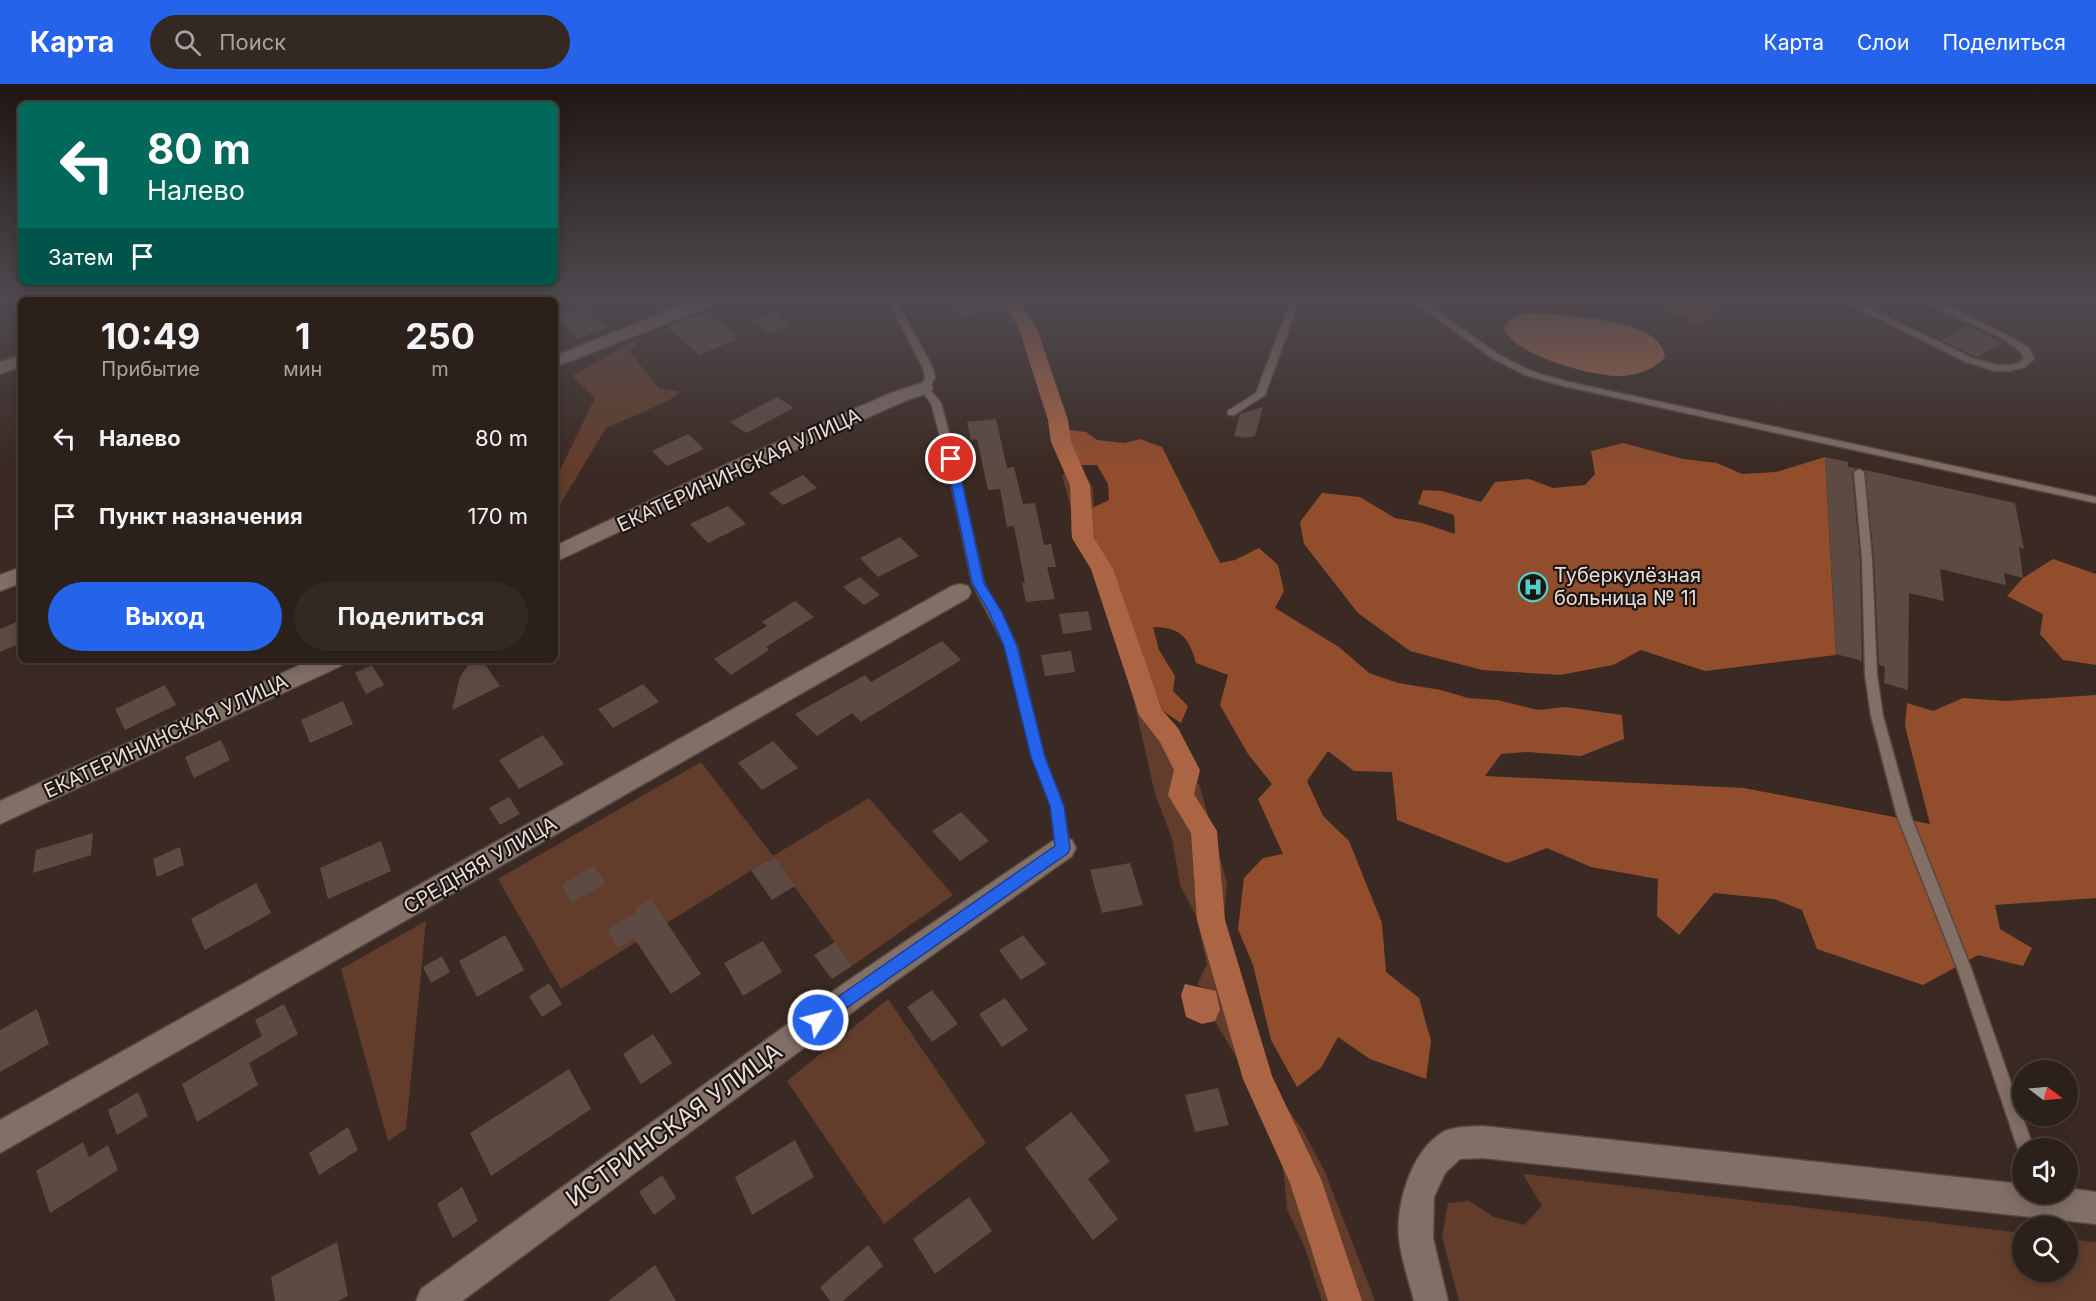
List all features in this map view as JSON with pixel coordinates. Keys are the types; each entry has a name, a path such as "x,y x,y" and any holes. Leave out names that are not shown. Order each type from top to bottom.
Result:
{"street":[{"path":"558,361 573,355"},
{"path":"0,368 18,361"},
{"name":"ЕКАТЕРИНИНСКАЯ УЛИЦА","path":"558,554 732,470 898,397 924,388"},
{"path":"0,583 18,576"},
{"name":"СРЕДНЯЯ УЛИЦА","path":"0,1137 960,592"},
{"name":"ЕКАТЕРИНИНСКАЯ УЛИЦА","path":"0,813 326,663"},
{"name":"ИСТРИНСКАЯ УЛИЦА","path":"434,1301 856,992 1062,848"},
{"path":"1431,1301 1416,1238 1419,1195 1434,1162 1453,1144 1483,1142 2012,1195"},
{"path":"2075,1204 2096,1208"}],"lane":[{"path":"921,355 930,378 924,388 936,403 951,459 978,583 1011,646 1038,757 1057,806 1062,848"},
{"path":"1231,413 1260,395 1275,355"},
{"path":"1493,355 1528,372 1563,383 2096,500"},
{"path":"1958,355 1995,368 2022,365 2029,359 2028,355"},
{"path":"1859,472 1867,559 1871,675 1877,716 1904,816 1964,968 2022,1138"}],"shaded area":[{"path":"610,355 632,355 659,388 680,392 668,401 606,428 558,508 558,474 595,398 572,376"},
{"path":"1537,355 1664,355 1665,357 1652,368 1641,372 1612,376 1576,369"},
{"path":"1070,430 1086,432 1097,440 1124,443 1140,439 1162,447 1220,563 1235,560 1259,548 1278,565 1284,591 1275,608 1339,647 1369,673 1398,683 1441,690 1468,698 1497,700 1538,710 1565,707 1622,715 1624,739 1581,756 1526,752 1501,754 1485,776 1744,788 1930,824 1905,726 1907,703 1933,711 1963,698 2005,701 2096,695 2096,898 1995,905 2000,929 2032,948 2023,966 1978,955 1923,985 1817,949 1802,910 1774,899 1714,893 1679,935 1657,916 1658,879 1591,867 1547,848 1507,863 1397,820 1392,772 1354,771 1328,751 1307,781 1323,816 1349,841 1382,923 1386,972 1419,998 1431,1041 1426,1079 1370,1059 1338,1037 1321,1068 1297,1087 1271,1040 1253,965 1238,929 1244,878 1263,858 1283,854 1258,799 1272,784 1248,754 1220,705 1228,675 1196,663 1187,641 1177,632 1153,627 1159,650 1175,676 1173,691 1188,706 1181,723 1163,711 1095,545 1092,508 1109,500 1108,484 1097,465 1078,465 1071,460 1070,449 1064,438"},
{"path":"1623,443 1683,459 1717,463 1742,474 1776,472 1825,457 1836,655 1705,671 1641,650 1613,665 1560,675 1482,670 1410,651 1358,613 1304,544 1300,522 1322,493 1360,497 1395,518 1422,523 1455,534 1454,515 1418,504 1423,490 1442,491 1481,502 1495,482 1529,479 1553,488 1585,485 1595,474 1591,451"},
{"path":"1071,468 1083,472 1093,488 1095,545 1112,582 1177,747 1200,787 1227,883 1223,929 1251,1040 1273,1090 1302,1129 1325,1172 1375,1301 1322,1301 1305,1248 1287,1209 1283,1167 1236,1057 1215,1021 1220,1010 1216,992 1197,985 1207,964 1196,916 1180,885 1172,838 1155,794 1129,679 1092,570 1071,532 1071,507 1062,476"},
{"path":"2053,559 2096,574 2096,665 2063,660 2040,634 2043,614 2007,596 2023,578"},
{"path":"701,762 773,856 869,798 953,895 852,966 773,857 561,989 498,879"},
{"path":"426,921 406,1129 388,1141 341,969"},
{"path":"1185,984 1216,991 1220,1010 1215,1021 1202,1024 1186,1017 1181,995"},
{"path":"888,999 986,1143 884,1224 787,1081"},
{"path":"1523,1174 2012,1232 2012,1282 2078,1282 2078,1240 2096,1242 2096,1301 1459,1301 1442,1237 1448,1203 1469,1201 1494,1217 1524,1225 1542,1206"}],"building":[{"path":"777,397 794,408 746,433 730,422"},
{"path":"1263,407 1255,436 1246,438 1234,436 1240,414"},
{"path":"996,419 1007,468 1014,467 1023,504 1035,503 1044,545 1051,544 1056,567 1047,567 1055,599 1026,602 1022,583 1025,583 1014,526 1007,527 1000,489 988,490 977,439 971,440 967,422"},
{"path":"688,434 704,449 667,466 652,451"},
{"path":"1825,457 1848,462 1848,467 1856,468 1852,472 1860,559 1862,661 1836,654"},
{"path":"1865,470 2015,503 2024,549 2019,547 2023,578 2004,573 2006,585 1940,569 1944,601 1909,593 1908,690 1884,683 1885,667 1879,665 1874,559"},
{"path":"803,475 817,488 783,505 769,493"},
{"path":"728,506 746,524 708,543 690,524"},
{"path":"900,537 919,556 878,577 860,558"},
{"path":"860,577 880,595 864,605 843,587"},
{"path":"795,601 814,617 766,647 769,650 731,675 714,659 767,626 762,622"},
{"path":"1088,611 1092,630 1063,634 1059,614"},
{"path":"18,621 18,644 0,652 0,629"},
{"path":"942,641 961,660 861,722 852,713 817,736 795,714 865,675 871,682"},
{"path":"1071,651 1075,672 1045,676 1041,655"},
{"path":"484,663 500,686 452,710 460,677 468,665"},
{"path":"372,665 384,685 366,694 355,673"},
{"path":"643,684 659,702 613,728 598,709"},
{"path":"165,685 176,705 125,730 115,709"},
{"path":"343,701 353,724 310,743 301,720"},
{"path":"543,735 564,764 519,789 499,760"},
{"path":"221,740 230,760 194,778 185,757"},
{"path":"773,741 798,768 762,790 738,763"},
{"path":"509,797 520,814 500,825 489,808"},
{"path":"961,812 989,841 960,861 932,831"},
{"path":"93,833 91,855 33,873 36,850"},
{"path":"381,841 391,871 328,899 320,868"},
{"path":"180,847 184,865 157,877 153,859"},
{"path":"774,857 795,886 772,900 751,870"},
{"path":"1130,863 1143,905 1102,913 1090,870"},
{"path":"594,866 605,883 572,903 561,885"},
{"path":"256,883 271,913 205,950 191,919"},
{"path":"651,899 701,974 671,994 634,938 618,948 607,930 637,912 635,909"},
{"path":"505,935 524,970 477,997 459,961"},
{"path":"1023,935 1046,964 1021,980 999,950"},
{"path":"763,941 782,972 743,996 724,963"},
{"path":"835,942 852,966 832,979 814,955"},
{"path":"442,956 450,972 431,983 423,967"},
{"path":"549,983 562,1004 542,1017 529,996"},
{"path":"932,990 958,1024 932,1042 907,1007"},
{"path":"1005,998 1028,1030 1002,1047 979,1014"},
{"path":"284,1004 298,1034 249,1063 258,1085 197,1122 182,1084 262,1036 255,1020"},
{"path":"37,1009 49,1044 0,1072 0,1030"},
{"path":"653,1034 672,1063 641,1084 623,1054"},
{"path":"569,1069 591,1109 491,1176 470,1133"},
{"path":"1218,1088 1229,1125 1195,1132 1185,1095"},
{"path":"138,1092 148,1116 117,1135 108,1110"},
{"path":"1071,1112 1110,1161 1088,1179 1118,1219 1093,1240 1025,1148"},
{"path":"348,1127 358,1150 319,1175 309,1153"},
{"path":"795,1140 814,1177 752,1215 735,1177"},
{"path":"83,1142 89,1157 108,1145 118,1170 50,1213 36,1171"},
{"path":"662,1175 676,1198 654,1215 639,1192"},
{"path":"462,1187 478,1221 453,1238 437,1204"},
{"path":"969,1197 992,1231 935,1274 913,1239"},
{"path":"337,1242 348,1296 338,1301 275,1301 271,1277"},
{"path":"868,1245 883,1266 843,1301 830,1301 820,1287"},
{"path":"655,1265 676,1301 608,1301"}],"waterway":[{"path":"1037,355 1058,420 1061,442 1080,485 1083,538 1102,569 1151,715 1169,735 1187,770 1181,795 1204,831 1211,920 1258,1079 1305,1179 1345,1301"}],"place":[{"name":"Туберкулёзная больница № 11","path":"1533,587"}],"route":[{"path":"818,1020 1062,848 1057,806 1038,757 1011,646 978,583 951,459"}]}
